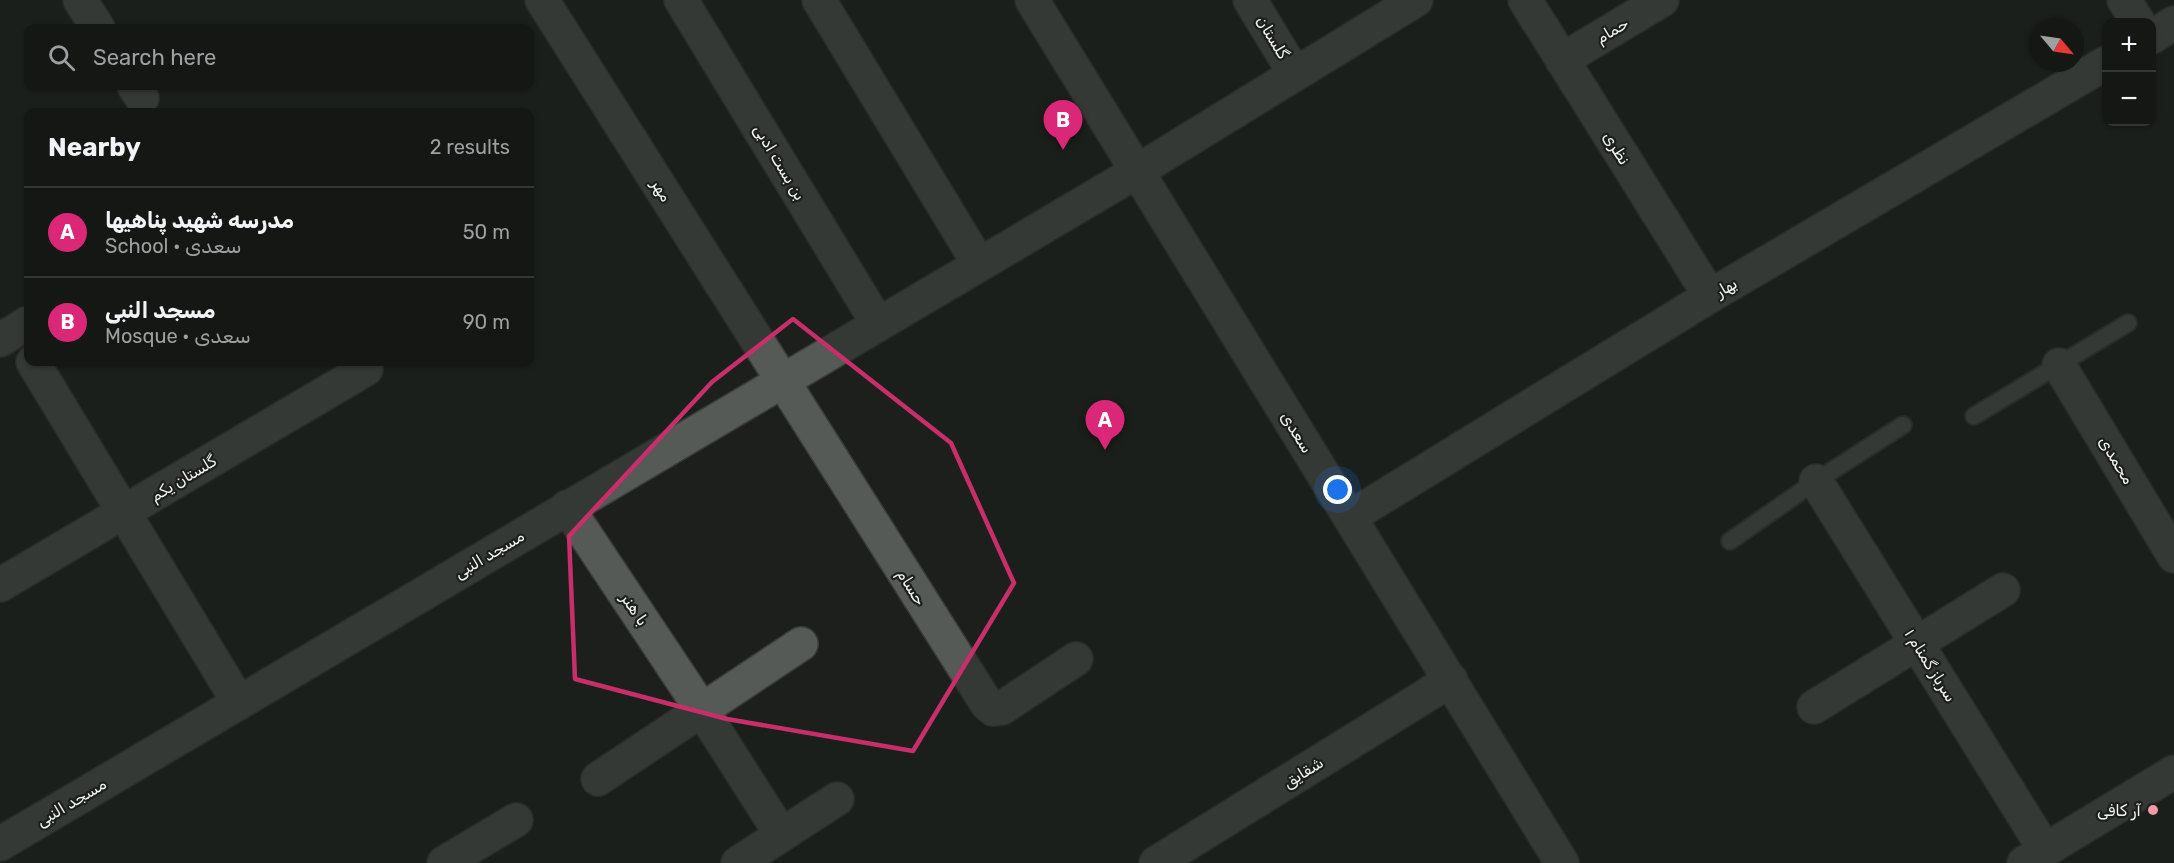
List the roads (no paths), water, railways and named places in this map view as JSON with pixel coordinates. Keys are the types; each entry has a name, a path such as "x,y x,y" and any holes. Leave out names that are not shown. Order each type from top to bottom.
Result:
{"street":[{"path":"80,0 95,24"},
{"name":"مهر","path":"542,0 782,380"},
{"name":"بن بست ادبی","path":"681,0 878,324"},
{"path":"819,0 979,264"},
{"name":"سعدی","path":"1032,0 1450,680 1552,859"},
{"name":"گلستان","path":"1250,0 1295,74"},
{"name":"مسجد النبی","path":"0,844 1136,171 1295,74 1376,10 1416,0"},
{"name":"نظری","path":"1525,0 1710,296"},
{"name":"حمام","path":"1562,60 1662,0"},
{"path":"2124,0 2135,18"},
{"path":"2156,34 2174,23"},
{"name":"بهار","path":"1350,517 1710,296 2102,65"},
{"name":"محمدی","path":"2060,364 2174,556"},
{"path":"35,366 238,703"},
{"name":"گلستان یکم","path":"0,585 366,369"},
{"name":"حسام","path":"782,380 987,704 993,709 1002,708 1076,659"},
{"name":"سرباز گمنام ۱","path":"1816,481 1917,642 2034,857"},
{"name":"با هنر","path":"567,507 781,834"},
{"path":"1814,707 2003,590"},
{"path":"598,779 801,644"},
{"name":"شقایق","path":"1156,863 1450,680"},
{"path":"2034,857 2174,772"},
{"path":"738,863 837,799"},
{"path":"444,863 516,820"}],"lane":[{"path":"1974,416 2128,323"},
{"path":"1730,541 1816,481 1903,425"}],"place":[{"name":"مسجد النبی","path":"1063,150"},
{"name":"مدرسه شهید پناهیها","path":"1105,450"},
{"name":"آر کافی","path":"2153,810"}]}
